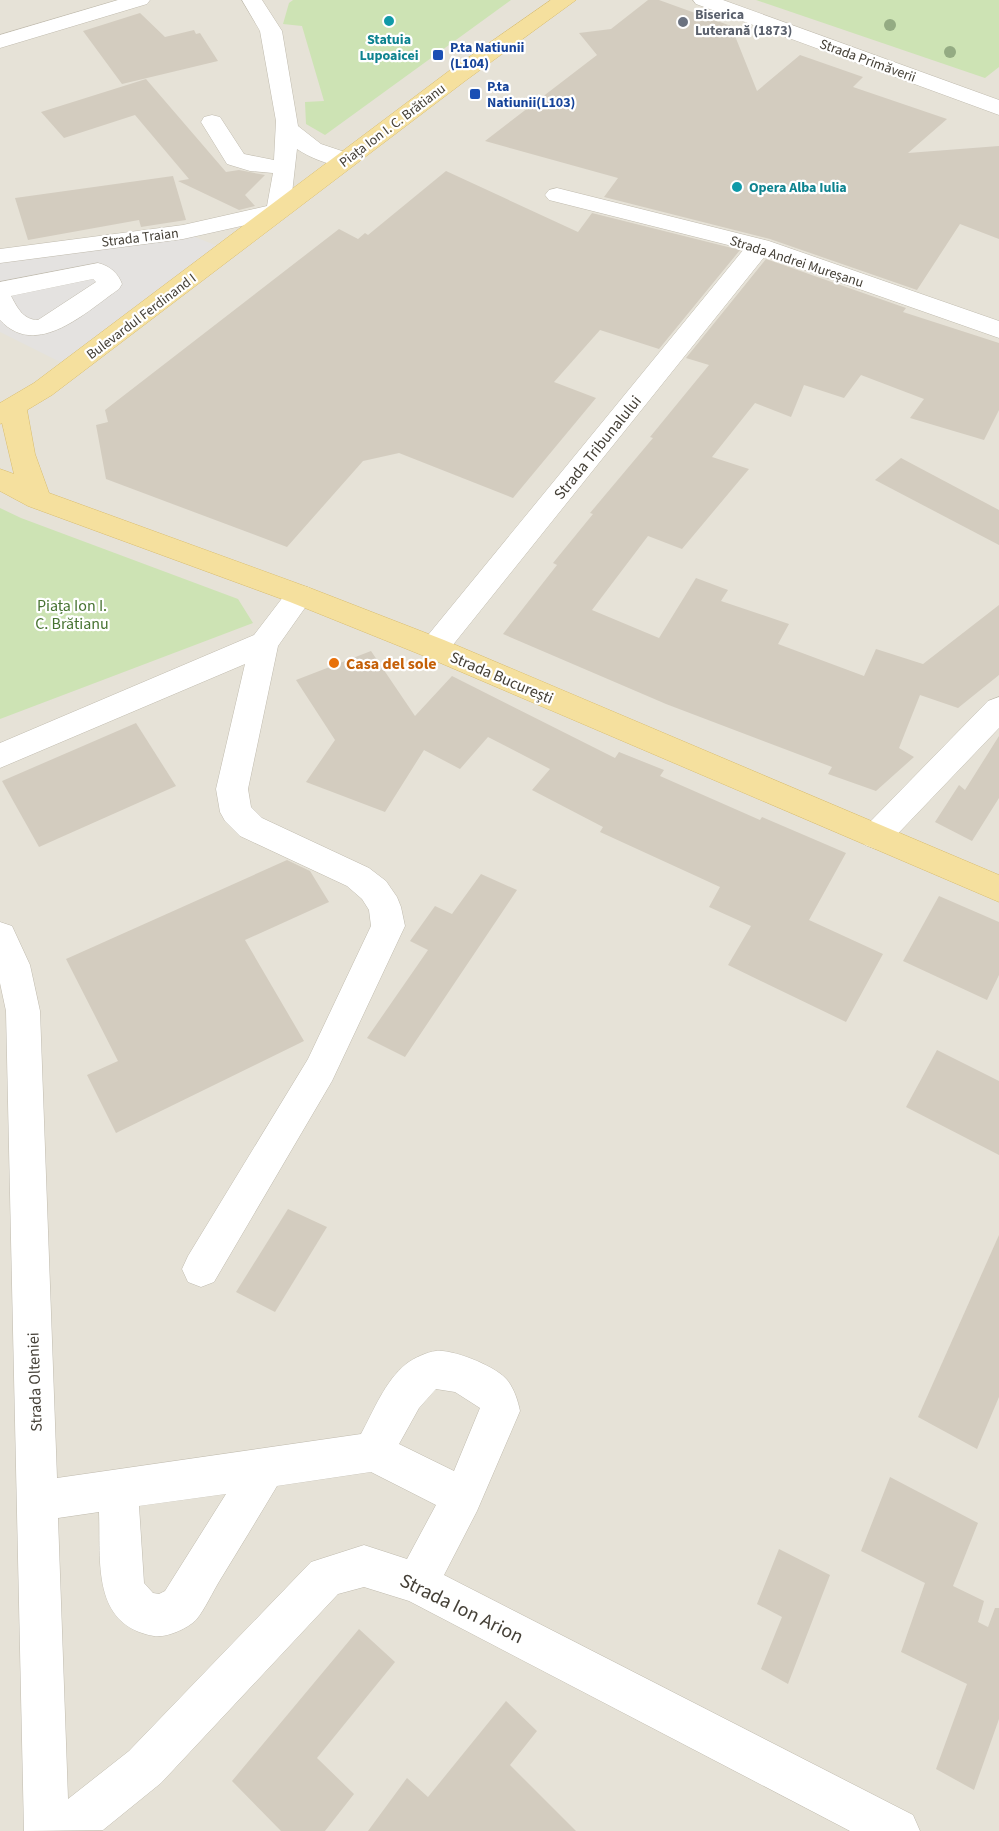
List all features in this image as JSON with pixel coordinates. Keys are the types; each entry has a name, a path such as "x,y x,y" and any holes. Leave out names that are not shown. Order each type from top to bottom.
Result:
{"main road":[{"name":"Piața Ion I. C. Brătianu","path":"278,211 511,36 566,0"},
{"name":"Bulevardul Ferdinand I","path":"7,411 93,352 278,211"},
{"path":"0,505 38,499 23,467 15,429 7,411"},
{"name":"Strada București","path":"0,478 38,499 300,595 434,648 999,889"}],"street":[{"path":"0,42 140,0"},
{"path":"252,0 271,32"},
{"path":"278,211 285,168 287,127 271,32 273,10 279,0"},
{"name":"Strada Primăverii","path":"703,0 996,103"},
{"path":"212,122 235,159 250,164 285,168"},
{"path":"287,127 301,143 313,151 346,160"},
{"name":"Strada Andrei Mureșanu","path":"557,195 760,246 999,330"},
{"name":"Strada Traian","path":"0,256 183,232 278,211"},
{"name":"Strada Tribunalului","path":"434,648 760,246"},
{"path":"0,290 98,271 108,279 110,284 42,327 24,326 13,321 3,307 0,298"},
{"path":"201,1269 320,1070 388,926 386,907 374,890 358,877 251,827 236,812 232,789 264,643 300,595"},
{"path":"0,756 264,643"},
{"path":"876,836 999,709"},
{"name":"Strada Olteniei","path":"0,936 13,965 23,1011 49,1831"},
{"path":"373,1452 404,1396 420,1378 431,1371 457,1373 490,1388 498,1400 500,1411 463,1497 417,1583"},
{"path":"38,1501 373,1452 463,1497"},
{"path":"118,1490 123,1588 132,1604 144,1613 162,1616 180,1606 265,1468"},
{"name":"Strada Ion Arion","path":"49,1831 87,1814 145,1767 326,1577 364,1566 417,1583 897,1831"}],"shaded area":[{"path":"0,0 999,0 999,1831 0,1831"},
{"path":"183,232 227,250 72,368 0,332 0,257"}],"green space":[{"path":"293,0 511,0 325,135 306,124 305,102 324,101 302,26 283,24 289,3"},
{"path":"756,0 999,0 999,67 985,78"},
{"name":"Piața Ion I. C. Brătianu","path":"0,508 21,518 238,599 253,623 0,719"}],"building":[{"path":"648,0 659,0 731,26 757,91 800,55 863,77 853,87 947,119 908,153 999,146 999,239 960,224 917,290 770,239 604,197 618,178 485,141 597,55 579,33 611,29"},
{"path":"140,13 165,37 194,30 196,34 200,33 218,61 122,84 83,31"},
{"path":"146,79 226,172 239,170 265,175 245,195 255,206 239,210 178,181 189,179 135,115 64,138 41,112"},
{"path":"446,171 578,232 592,213 740,250 659,349 600,330 554,382 596,398 513,498 399,453 363,461 287,547 106,479 96,425 108,422 105,410 339,229 358,239 365,233 368,235"},
{"path":"173,176 186,220 141,227 139,220 28,240 15,198"},
{"path":"766,259 906,308 903,312 999,343 999,410 984,440 910,418 924,399 861,375 844,398 804,385 791,417 755,403 712,457 749,469 682,549 648,536 592,610 659,638 696,578 728,590 721,601 789,624 778,644 864,676 876,649 923,664 999,605 999,675 958,708 920,695 899,748 914,757 876,791 828,774 832,767 666,704 503,634 557,565 553,563 593,514 590,513 653,438 650,437 709,365 686,358"},
{"path":"901,458 999,510 999,545 875,480"},
{"path":"371,651 415,716 452,676 615,758 619,752 664,770 660,776 760,820 762,817 846,853 809,920 883,954 846,1022 728,965 751,926 709,907 720,887 600,832 603,827 532,790 550,769 488,737 460,769 424,750 385,812 306,782 335,740 296,680"},
{"path":"136,723 176,786 39,847 2,781"},
{"path":"999,736 999,798 972,841 935,822 959,785 965,790"},
{"path":"287,860 310,871 329,902 245,940 304,1041 116,1133 87,1075 118,1061 66,959"},
{"path":"481,874 517,890 405,1057 367,1038 428,950 410,941 435,906 452,914"},
{"path":"939,896 999,922 999,975 987,1000 903,961"},
{"path":"937,1050 999,1081 999,1155 906,1107"},
{"path":"288,1209 327,1227 275,1312 236,1292"},
{"path":"999,1235 999,1397 977,1449 918,1417"},
{"path":"890,1477 978,1523 953,1586 984,1601 978,1622 988,1627 995,1608 999,1608 999,1719 974,1790 936,1769 967,1684 901,1652 925,1583 861,1551"},
{"path":"779,1549 830,1575 788,1684 761,1669 782,1617 757,1604"},
{"path":"359,1629 395,1662 317,1758 354,1794 325,1831 281,1831 232,1781"},
{"path":"506,1701 537,1731 510,1765 576,1831 368,1831 407,1778 428,1797"}],"place":[{"name":"Statuia Lupoaicei","path":"389,21"},
{"name":"Biserica Luterană (1873)","path":"683,22"},
{"name":"P.ta Natiunii (L104)","path":"438,55"},
{"name":"P.ta Natiunii(L103)","path":"475,94"},
{"name":"Opera Alba Iulia","path":"737,187"},
{"name":"Casa del sole","path":"334,663"}]}
